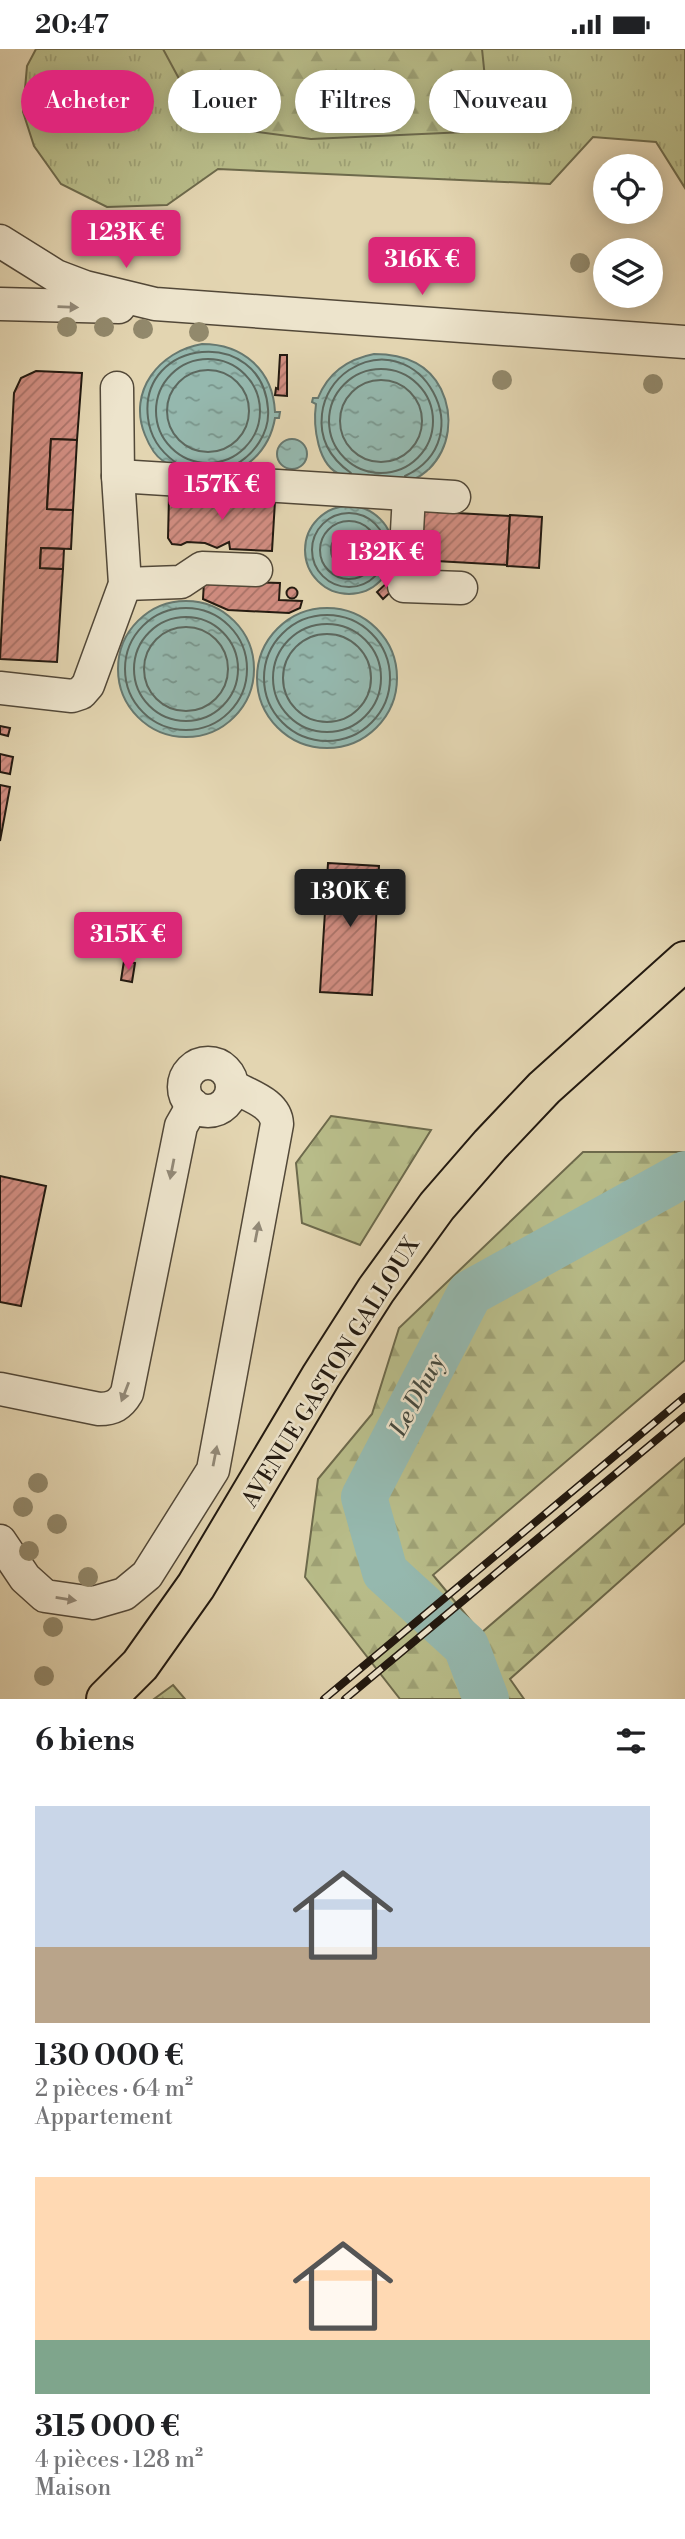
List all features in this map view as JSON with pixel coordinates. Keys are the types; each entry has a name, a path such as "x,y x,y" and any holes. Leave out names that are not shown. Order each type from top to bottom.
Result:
{"main road":[{"name":"AVENUE GASTON GALLOUX","path":"106,1699 140,1665 196,1586 376,1290 438,1206 544,1088 685,961"},
{"name":"AVENUE GASTON GALLOUX","path":"78,1699 173,1620"}],"street":[{"path":"0,241 57,276 85,287 155,304 685,342"},
{"path":"0,304 108,309 155,304"},
{"path":"0,688 72,696 81,693 89,685 125,584 118,476 117,388"},
{"path":"118,476 454,497"},
{"path":"410,495 404,586 461,588"},
{"path":"125,584 181,582 202,568 257,570"},
{"path":"0,1389 99,1409 111,1409 122,1402 127,1393 181,1126 193,1105 199,1109 215,1110 227,1101 232,1086 271,1108 276,1115 277,1125 213,1470 147,1575 124,1594 93,1603 45,1596 25,1578 0,1541"}],"green space":[{"path":"36,49 685,49 685,188 656,142 593,137 550,184 218,169 167,205 107,207 61,184 34,146 30,133 154,133 154,70 27,70"},
{"path":"163,49 482,49 484,70 429,70 429,133 444,133 311,139 265,133 281,133 281,70 174,70"},
{"path":"331,1116 431,1130 360,1245 302,1223 296,1163"},
{"path":"583,1152 685,1152 685,1360 433,1575 481,1633 685,1458 685,1523 510,1679 524,1699 400,1699 305,1577 318,1479 372,1414 399,1328"},
{"path":"173,1685 185,1699 154,1699"}],"water":[{"path":"202,344 230,349 253,362 269,384 275,412 280,412 262,449 237,471 168,463 154,453 145,435 140,403 151,376 173,355"},
{"path":"374,354 404,358 421,367 436,380 445,399 448,431 442,451 429,469 414,479 400,481 342,475 334,471 322,455 316,434 316,404 312,402 313,398 318,398 333,374 356,359"},
{"path":"292,439 303,443 307,454 303,465 292,469 281,465 277,454 281,443"},
{"path":"349,506 374,513 386,525 393,550 386,575 374,587 349,594 324,587 312,575 305,550 312,525 324,513"},
{"path":"186,601 212,606 234,621 249,643 254,669 249,695 234,717 212,732 186,737 160,732 138,717 123,695 118,669 123,643 138,621 160,606"},
{"path":"327,608 354,613 377,628 392,651 397,678 392,705 377,728 354,743 327,748 300,743 277,728 262,705 257,678 262,651 277,628 300,613"}],"building":[{"path":"280,355 287,355 287,396 275,395 276,388 278,389"},
{"path":"36,371 82,373 77,440 51,439 47,509 73,510 71,549 41,548 40,568 63,569 57,662 0,659 14,393 21,378"},
{"path":"51,439 77,440 73,510 47,509"},
{"path":"169,496 275,501 272,551 230,549 229,542 217,548 205,543 172,544 168,538"},
{"path":"420,511 510,516 507,565 418,560"},
{"path":"510,515 542,517 539,568 507,566"},
{"path":"41,548 64,549 63,569 40,568"},
{"path":"204,581 280,583 279,600 302,601 300,608 289,613 228,610 203,599"},
{"path":"389,581 395,588 383,599 377,592"},
{"path":"292,587 298,593 292,599 286,593"},
{"path":"0,726 10,728 8,736 0,734"},
{"path":"0,754 13,757 10,774 0,772"},
{"path":"0,785 10,787 0,841"},
{"path":"328,863 379,866 372,995 320,992"},
{"path":"124,961 135,963 132,982 121,980"},
{"path":"0,1176 46,1186 21,1306 0,1302"}],"waterway":[{"name":"Le Dhuy","path":"486,1699 466,1646 385,1572 364,1497 470,1293 685,1174"}],"railway":[{"path":"324,1699 685,1397"},
{"path":"345,1699 685,1416"}]}
